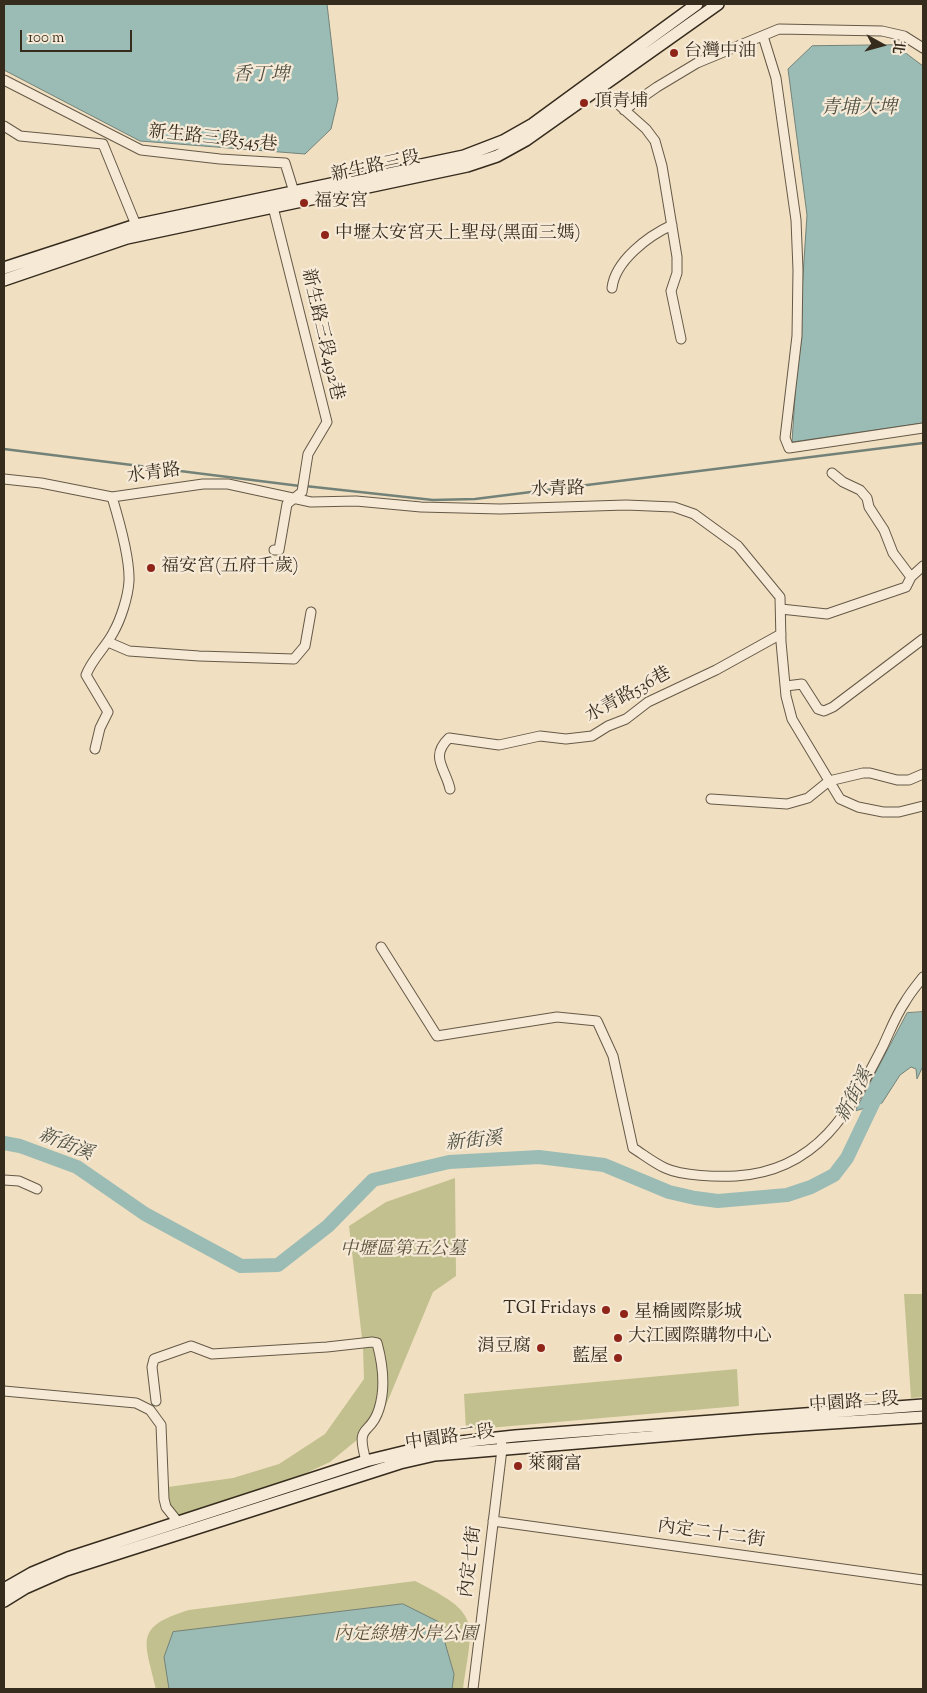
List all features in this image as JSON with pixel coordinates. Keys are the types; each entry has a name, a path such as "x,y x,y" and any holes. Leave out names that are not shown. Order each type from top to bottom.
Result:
{"main road":[{"name":"新生路三段","path":"4,280 126,238 272,203 294,192 464,156 503,141 533,124 694,4"},
{"name":"新生路三段","path":"4,268 136,225 272,203 467,166 497,156 526,140 718,4"},
{"name":"中園路二段","path":"4,1589 32,1573 68,1558 400,1463 435,1455 501,1444 923,1405"},
{"name":"中園路二段","path":"4,1601 25,1588 66,1570 180,1527 366,1461 432,1445 501,1444 923,1417"}],"street":[{"path":"624,110 656,87 697,64 779,29 882,32 904,36 923,48"},
{"path":"763,36 776,78 796,220 798,270 797,336 785,438 789,448 923,428"},
{"name":"新生路三段545巷","path":"4,80 141,150 220,159 285,163 294,192"},
{"path":"600,88 655,141 672,225 677,273 672,291 681,339"},
{"path":"4,126 20,136 103,144 136,225"},
{"name":"新生路三段492巷","path":"272,203 327,422 308,454 302,492 294,500"},
{"path":"612,288 618,268 640,244 653,233 672,225"},
{"path":"832,472 843,482 860,490 867,498 869,507 884,530 893,553 911,577"},
{"name":"水青路","path":"4,479 41,483 112,497 203,484 228,484 294,500 431,507 674,507 694,514 738,546 780,597 786,686 792,719 840,799 858,807 883,812 899,812 923,806"},
{"path":"95,749 100,728 108,712 86,675 90,663 108,642 118,623 129,581 125,551 112,497"},
{"path":"274,550 279,550 287,504 294,500"},
{"path":"781,609 827,614 906,587 911,577 923,566"},
{"path":"108,642 129,651 199,656 294,659 306,646 310,612"},
{"name":"水青路536巷","path":"450,789 440,762 442,745 449,738 499,745 540,736 566,739 592,736 608,726 626,720 648,702 716,670 781,634"},
{"path":"786,686 802,684 818,709 824,711 833,707 923,639"},
{"path":"711,799 787,804 808,798 829,781 870,773 897,780 910,780 923,774"},
{"path":"381,947 437,1036 557,1017 597,1021 613,1056 633,1148 667,1169 714,1177 747,1175 776,1169 804,1155 831,1132 842,1118 873,1064 904,1003 923,978"},
{"path":"4,1180 19,1181 37,1189"},
{"path":"156,1401 157,1391 152,1367 154,1358 191,1346 212,1354 377,1343 381,1358 383,1385 377,1416 361,1435 366,1461"},
{"path":"4,1390 136,1404 150,1410 161,1425 164,1500 166,1507 180,1527"},
{"name":"內定七街","path":"472,1689 494,1521 501,1444"},
{"name":"內定二十二街","path":"494,1521 923,1580"}],"green space":[{"name":"中壢區第五公墓","path":"455,1178 456,1276 433,1292 379,1422 330,1462 291,1480 179,1517 169,1505 168,1487 233,1478 279,1464 325,1434 364,1379 363,1347 349,1226 386,1202"},
{"path":"904,1294 923,1294 923,1397 911,1398"},
{"path":"737,1369 739,1406 466,1430 464,1394"},
{"name":"內定綠塘水岸公園","path":"415,1581 452,1602 462,1612 468,1622 470,1634 469,1648 463,1689 156,1689 149,1659 147,1638 151,1630 171,1616 189,1610"}],"water":[{"name":"香丁埤","path":"4,4 327,4 338,99 331,129 305,154 140,141 4,70"},
{"name":"青埔大埤","path":"895,45 923,66 923,423 792,442 807,215 788,69 812,46"},
{"name":"新街溪","path":"923,1012 923,1066 917,1079 916,1069 911,1067 900,1075 882,1103 855,1111 907,1013"},
{"name":"內定綠塘水岸公園","path":"403,1604 439,1622 454,1674 452,1689 169,1689 164,1657 173,1632"}],"waterway":[{"path":"305,486 433,500 475,499 923,443"},
{"path":"4,449 300,486"},
{"name":"新街溪","path":"4,1143 20,1146 77,1167 145,1214 241,1266 278,1265 328,1226 373,1180 449,1162 539,1157 604,1165 669,1192 695,1198 718,1201 787,1195 811,1187 834,1175 847,1158 879,1091"}],"place":[{"name":"台灣中油","path":"674,53"},
{"name":"頂青埔","path":"584,103"},
{"name":"福安宮","path":"304,203"},
{"name":"中壢太安宮天上聖母(黑面三媽)","path":"325,235"},
{"name":"福安宮(五府千歲)","path":"151,568"},
{"name":"TGI Fridays","path":"606,1310"},
{"name":"星橋國際影城","path":"624,1314"},
{"name":"大江國際購物中心","path":"618,1338"},
{"name":"涓豆腐","path":"541,1348"},
{"name":"藍屋","path":"618,1358"},
{"name":"萊爾富","path":"518,1466"}]}
